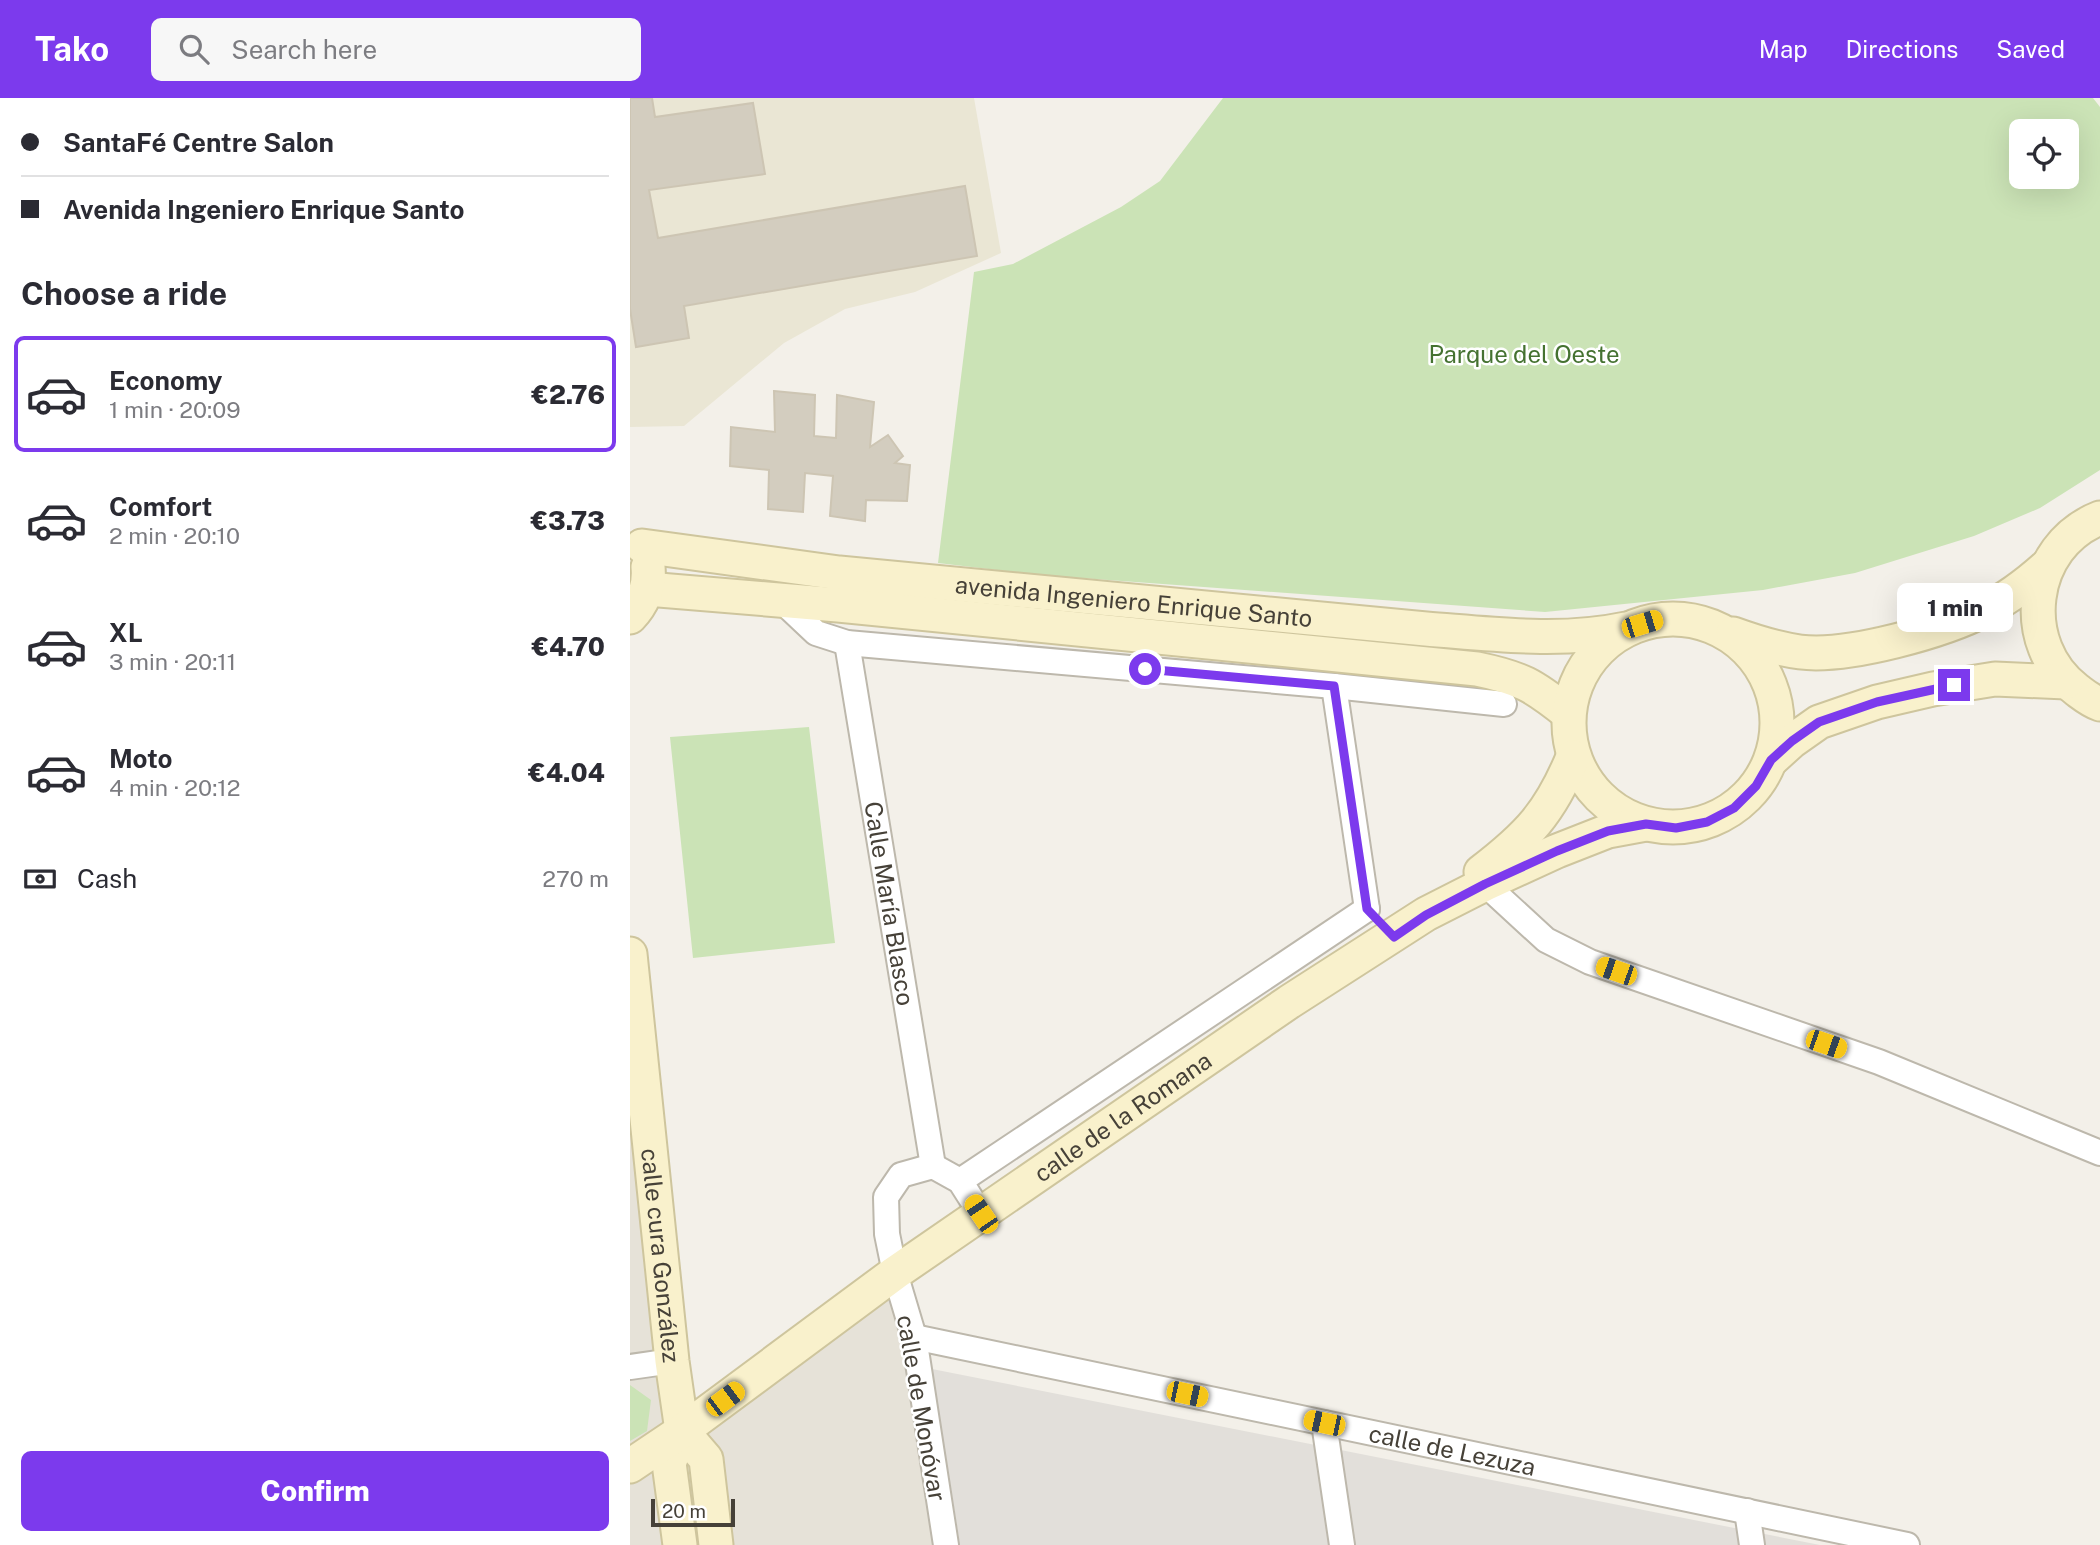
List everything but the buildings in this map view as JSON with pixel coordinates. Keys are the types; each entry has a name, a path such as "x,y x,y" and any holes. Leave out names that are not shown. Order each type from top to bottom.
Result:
{"main road":[{"path":"1723,631 1743,645 1760,664 1771,686 1777,710 1777,735 1771,760 1749,794 1734,808 1707,822 1676,828 1646,824 1622,815 1601,800 1584,780 1573,757 1568,735 1568,713 1574,688 1586,664 1604,644 1626,629 1658,619 1691,620 1723,631 1766,646 1803,652 1856,650 1920,634 1984,611 2016,592 2047,566 2065,541 2100,518"},
{"path":"630,617 640,606 649,575 647,560 636,539"},
{"name":"avenida Ingeniero Enrique Santo","path":"636,539 839,573 1426,629 1514,635 1598,635 1626,629"},
{"path":"2047,566 2038,602 2041,639 2051,662 2066,682 2091,701 2100,704"},
{"name":"avenida Ingeniero Enrique Santo","path":"647,589 1477,669 1513,677 1538,689 1568,713"},
{"path":"1771,760 1819,722 1877,702 1933,688 1995,679 2066,682"},
{"path":"1426,915 1504,854 1538,822 1562,785 1573,757"},
{"name":"calle de la Romana","path":"630,1466 895,1273 1289,1002 1426,915 1557,851 1608,831 1646,824"},
{"name":"calle cura González","path":"630,954 637,1069 682,1430"},
{"path":"680,1545 668,1463 682,1430 706,1459 716,1545"}],"street":[{"path":"781,600 816,633 847,643 1334,686 1504,704"},
{"name":"Calle María Blasco","path":"847,643 933,1166"},
{"path":"1334,686 1367,909 1394,937"},
{"path":"1485,884 1546,940 1590,962 1879,1062 2100,1153"},
{"path":"960,1181 1367,909"},
{"path":"933,1166 960,1181 981,1214"},
{"name":"calle de Monóvar","path":"933,1166 901,1175 886,1197 887,1234 895,1273 914,1337 946,1545"},
{"name":"calle de Lezuza","path":"914,1337 1907,1545"},
{"path":"630,1367 672,1361"},
{"path":"1324,1423 1342,1545"},
{"path":"1746,1511 1752,1545"}],"shaded area":[{"path":"630,98 974,98 1001,253 915,292 845,309 784,343 684,426 630,427"},
{"path":"630,954 682,1430 895,1273 946,1545 630,1545"},
{"path":"932,1369 1820,1545 960,1545"}],"green space":[{"name":"Parque del Oeste","path":"1223,98 2093,98 2100,107 2100,470 2040,508 1974,536 1855,573 1763,590 1545,612 1040,575 938,563 974,272 1013,264 1121,207 1160,181"},
{"path":"809,727 835,943 693,958 670,737"},
{"path":"630,1385 651,1400 647,1431 630,1441"}],"route":[{"path":"1145,669 1334,686 1367,909 1394,937 1426,915 1485,884 1608,831 1646,824 1676,828 1707,822 1734,808 1756,786 1771,760 1819,722 1877,702 1954,685"}]}
